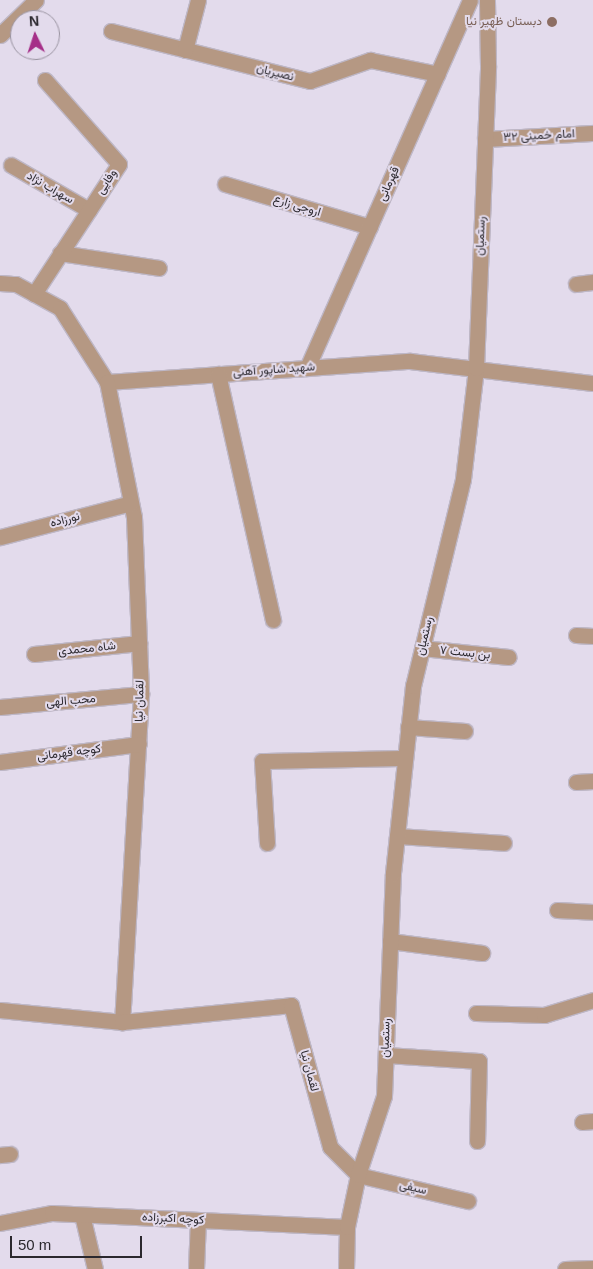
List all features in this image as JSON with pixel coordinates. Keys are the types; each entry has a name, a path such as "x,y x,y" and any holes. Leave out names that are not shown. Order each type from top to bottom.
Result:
{"street":[{"path":"0,35 36,0"},
{"path":"185,50 198,0"},
{"name":"قهرمانی","path":"307,368 470,0"},
{"name":"رستمیان","path":"346,1269 347,1227 358,1175 384,1096 390,941 397,836 408,727 422,648 463,479 476,368 485,139 487,0"},
{"name":"نصیریان","path":"111,31 310,81 370,60 438,74"},
{"name":"وفایی","path":"34,294 119,164 45,80"},
{"name":"امام خمینی ۳۲","path":"485,139 593,134"},
{"name":"سهراب نژاد","path":"11,165 89,210"},
{"name":"اروجی زارع","path":"225,184 370,227"},
{"path":"60,254 158,268"},
{"path":"576,284 593,282"},
{"path":"0,283 16,284 60,308 107,382"},
{"name":"شهید شاپور آهنی","path":"107,382 410,361 593,383"},
{"path":"218,374 273,620"},
{"name":"لقمان نیا","path":"107,382 131,503 140,643 141,694 139,744 122,1022"},
{"name":"نورزاده","path":"0,537 131,503"},
{"path":"576,635 593,636"},
{"name":"شاه محمدی","path":"34,654 140,643"},
{"name":"بن بست ۷","path":"422,648 509,657"},
{"name":"محب الهی","path":"0,707 141,694"},
{"path":"408,727 465,731"},
{"name":"کوچه قهرمانی","path":"0,762 139,744"},
{"path":"268,843 262,761 404,758"},
{"path":"576,782 593,782"},
{"path":"397,836 504,843"},
{"path":"557,910 593,912"},
{"path":"390,941 482,953"},
{"path":"476,1013 544,1015 593,1000"},
{"name":"لقمان نیا","path":"0,1010 122,1022 291,1006 330,1147 358,1175"},
{"path":"386,1055 479,1061 477,1141"},
{"name":"سیفی","path":"358,1175 468,1201"},
{"name":"کوچه اکبرزاده","path":"0,1223 52,1213 347,1227"},
{"path":"82,1215 95,1269"},
{"path":"196,1269 198,1220"},
{"path":"565,1269 593,1268"}],"place":[{"name":"دبستان ظهیر نیا","path":"552,22"}]}
